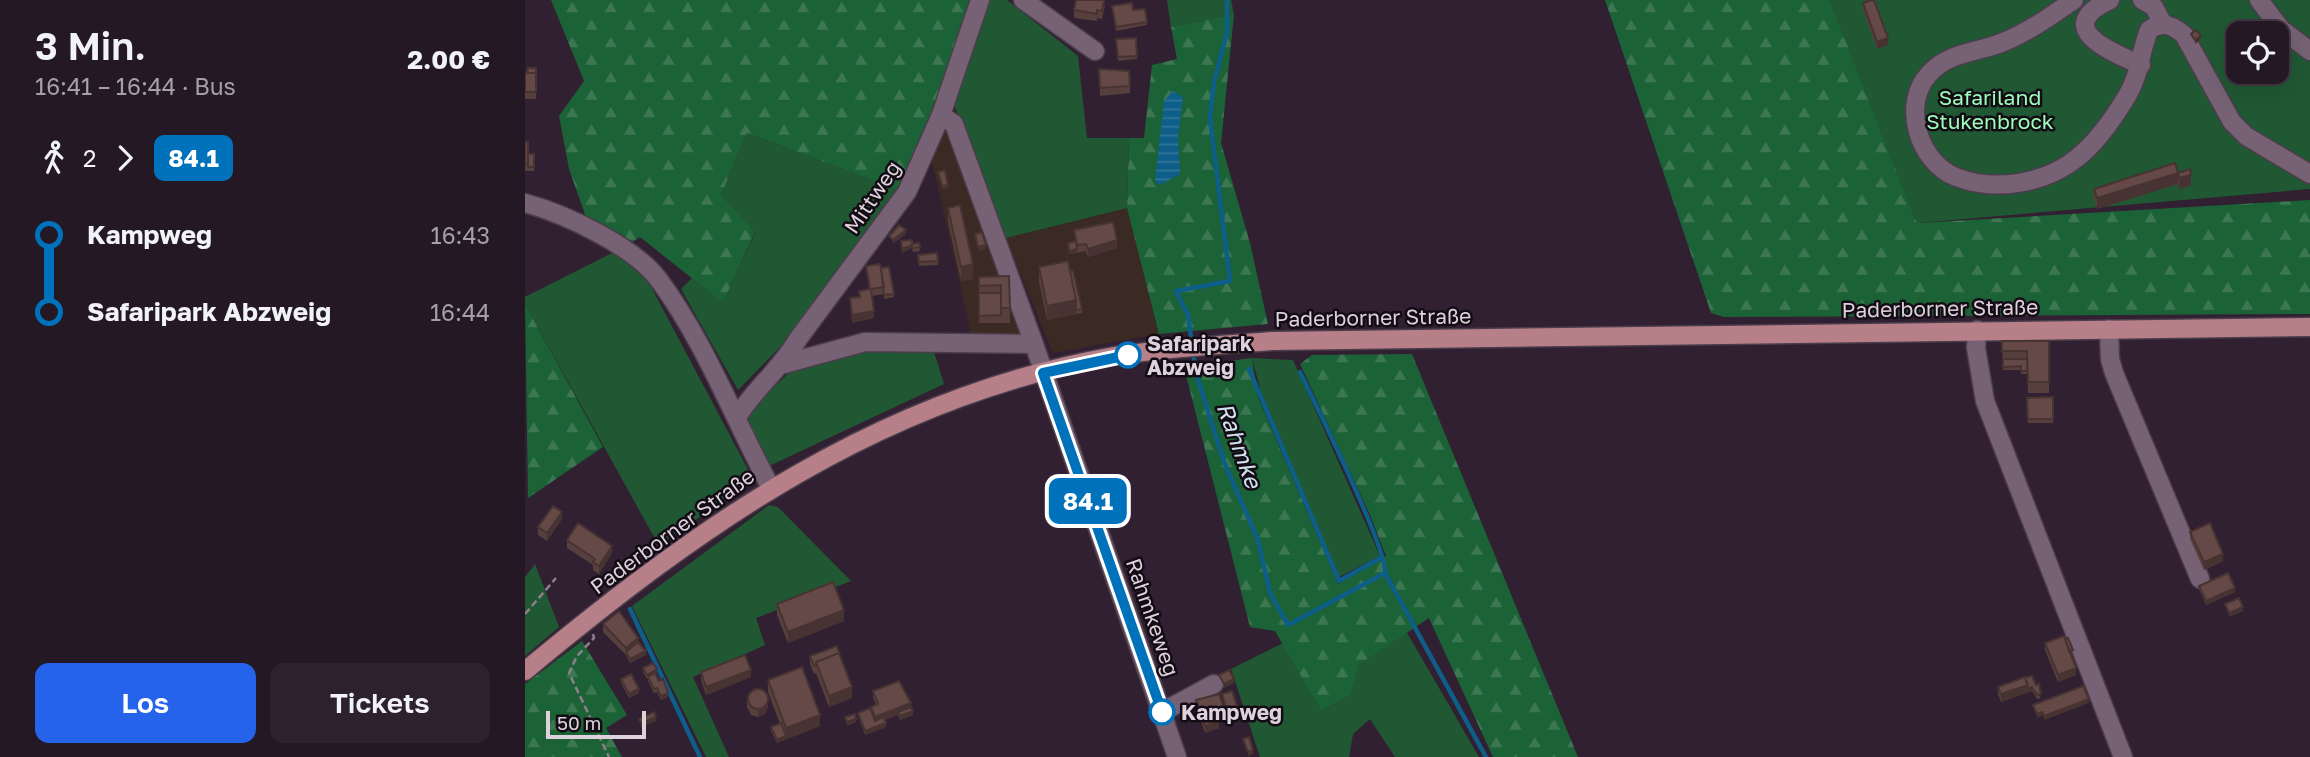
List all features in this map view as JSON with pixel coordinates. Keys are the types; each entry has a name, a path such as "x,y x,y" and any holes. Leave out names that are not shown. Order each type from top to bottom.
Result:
{"main road":[{"name":"Paderborner Straße","path":"525,671 716,522 837,451 913,416 1043,373 1114,356 1272,341 2310,327"}],"street":[{"name":"Mittweg","path":"737,417 751,397 784,363 798,339 907,192 941,115 980,0"},
{"path":"1023,0 1044,6 1095,51"},
{"path":"2074,0 2011,38 1944,60 1927,75 1918,92 1913,113 1915,129 1937,162 1952,176 1991,184 2018,184 2065,166 2079,157 2119,108 2141,65 2142,46 2149,30 2163,24 2174,27 2184,36 2232,122 2246,136 2310,174"},
{"path":"2110,0 2099,5 2087,20 2087,34 2091,41 2103,49 2141,65"},
{"path":"2142,0 2154,7 2163,24"},
{"path":"2259,0 2281,29 2310,51"},
{"path":"941,115 954,124 1043,373"},
{"path":"525,203 581,225 644,264 659,279 737,417 771,488"},
{"path":"2109,329 2110,359 2114,373 2200,579"},
{"path":"1977,330 1976,348 1985,401 2123,757"},
{"path":"784,363 865,342 1034,344"},
{"name":"Rahmkeweg","path":"1043,373 1177,757"},
{"path":"1162,712 1214,684"}],"path":[{"path":"525,614 556,578"},
{"path":"589,619 594,638 577,656 569,673 609,757"}],"shaded area":[{"path":"943,129 954,136 1025,334 968,335 970,329 932,162"},
{"path":"1127,208 1159,334 1053,353 1006,238"}],"green space":[{"path":"551,0 970,0 932,120 900,191 747,133 721,195 755,232 723,303 640,237 628,245 587,220 569,169 559,116 584,81"},
{"path":"988,0 1007,0 1078,56 1087,138 1129,138 1127,208 1006,238 953,102"},
{"path":"1167,0 1231,0 1234,14 1171,27"},
{"path":"1605,0 1830,0 1917,223 2310,200 2310,314 1724,317 1711,313"},
{"name":"Safariland Stukenbrock","path":"1830,0 2310,0 2310,189 1917,223"},
{"path":"1234,14 1221,143 1250,243 1268,324 1159,334 1127,208 1129,138 1144,138 1152,65 1177,59 1171,27"},
{"path":"747,133 900,191 788,339 738,390 681,289 692,278 723,303 755,233 721,195"},
{"path":"614,252 648,281 753,479 659,546 525,304 525,297"},
{"path":"525,304 603,447 528,498"},
{"path":"863,347 933,349 944,384 769,466 747,422 749,410 791,371"},
{"path":"1412,354 1578,757 1493,757 1429,618 1360,664 1350,696 1321,711 1275,631 1250,627 1184,367 1252,358 1258,397 1338,584 1386,556 1370,515 1300,364 1312,355"},
{"path":"1252,358 1293,360 1380,556 1339,577 1261,392"},
{"path":"769,505 778,507 851,581 756,618 765,645 693,677 729,757 706,757 632,606"},
{"path":"535,564 559,627 525,656 525,577"},
{"path":"1406,631 1479,757 1395,757 1370,719 1353,734 1349,757 1260,757 1231,669 1283,643 1321,711 1350,696 1360,664"},
{"path":"582,641 627,715 606,728 622,757 525,757 525,684"}],"water":[{"path":"1173,91 1183,97 1178,137 1180,174 1160,185 1155,181 1164,101"}],"building":[{"path":"1076,0 1104,0 1102,11 1097,10 1097,14 1074,10"},
{"path":"1872,0 1888,38 1877,42 1863,3"},
{"path":"1132,3 1133,10 1145,9 1147,22 1116,27 1112,6"},
{"path":"2196,30 2201,36 2195,40 2191,34"},
{"path":"1136,38 1137,56 1118,57 1116,39"},
{"path":"528,68 536,68 536,73 527,73"},
{"path":"1099,69 1129,71 1130,86 1100,88"},
{"path":"525,73 536,73 536,92 525,92"},
{"path":"525,142 528,142 528,164 525,164"},
{"path":"528,154 534,154 534,167 528,167"},
{"path":"2175,163 2178,173 2097,198 2094,189"},
{"path":"2190,169 2191,175 2179,178 2178,173"},
{"path":"945,170 948,185 942,186 938,172"},
{"path":"960,205 973,264 961,267 948,208"},
{"path":"1113,222 1117,240 1088,249 1086,244 1077,245 1074,230"},
{"path":"899,225 906,230 893,240 889,236"},
{"path":"982,232 986,245 978,247 975,234"},
{"path":"912,240 912,244 919,243 920,247 913,248 912,245 902,249 901,241"},
{"path":"1076,241 1077,249 1069,251 1068,243"},
{"path":"937,253 938,261 919,262 918,255"},
{"path":"1068,261 1076,300 1047,306 1039,267"},
{"path":"880,264 884,287 871,289 874,311 852,315 850,298 860,297 859,291 870,289 866,266"},
{"path":"889,267 894,294 884,295 881,268"},
{"path":"1073,270 1082,309 1076,310 1070,271"},
{"path":"1009,276 1010,308 1001,308 1001,285 979,286 979,277"},
{"path":"979,293 1001,293 1001,315 979,316"},
{"path":"2002,341 2049,341 2049,382 2028,382 2027,351 2002,351"},
{"path":"2003,359 2027,359 2027,371 2021,371 2021,366 2003,367"},
{"path":"2053,397 2053,419 2028,419 2027,398"},
{"path":"553,506 562,512 547,533 538,527"},
{"path":"578,523 612,546 599,566 593,562 595,559 567,540"},
{"path":"2210,523 2223,554 2204,562 2190,532"},
{"path":"2228,573 2235,588 2206,601 2199,586"},
{"path":"833,582 844,610 788,632 777,604"},
{"path":"2239,598 2243,607 2229,613 2225,604"},
{"path":"619,611 638,638 626,648 603,624"},
{"path":"2064,636 2076,668 2058,675 2045,643"},
{"path":"2068,638 2073,650 2069,651 2065,639"},
{"path":"638,642 646,651 630,659 626,652"},
{"path":"837,646 840,656 839,653 816,662 814,666 810,656"},
{"path":"839,653 852,687 829,696 816,662"},
{"path":"745,655 751,670 706,687 701,672"},
{"path":"653,663 657,669 647,675 643,668"},
{"path":"802,667 820,715 786,728 768,680"},
{"path":"1229,670 1234,679 1224,684 1219,675"},
{"path":"655,673 659,681 663,679 668,693 661,696 657,688 654,689 648,677"},
{"path":"631,674 639,689 629,694 621,679"},
{"path":"2032,676 2036,685 2039,684 2041,694 2037,695 2032,687 2028,688 2025,678"},
{"path":"2025,677 2028,685 2001,694 1998,687"},
{"path":"899,681 911,703 875,717 871,707 878,704 873,691"},
{"path":"2083,686 2089,699 2044,716 2043,712 2037,714 2033,705"},
{"path":"758,689 765,692 768,699 765,706 758,709 751,706 748,699 751,692"},
{"path":"1232,691 1237,706 1227,710 1222,694"},
{"path":"1219,694 1224,708 1215,711 1219,721 1205,726 1196,700"},
{"path":"911,707 913,711 900,716 898,712"},
{"path":"870,708 875,721 883,717 886,723 865,731 858,713"},
{"path":"654,712 656,717 641,723 639,719"},
{"path":"855,714 856,719 847,722 845,717"},
{"path":"781,723 786,736 777,740 771,727"},
{"path":"1249,737 1253,750 1248,752 1243,739"}],"waterway":[{"name":"Rahmke","path":"1192,344 1188,315 1176,291 1230,281 1210,118 1214,82 1227,32 1227,0"},
{"name":"Rahmke","path":"1193,352 1196,373 1224,462 1258,540 1270,593 1288,625 1385,573 1486,757"},
{"name":"Rahmke","path":"1249,369 1339,581 1382,557"},
{"path":"1300,372 1364,508 1385,573"},
{"path":"630,609 700,757"}],"bus line":[{"name":"84.1","path":"1128,355 1043,373 1162,712"}],"place":[{"name":"Safaripark Abzweig","path":"1128,355"},
{"name":"Kampweg","path":"1162,712"}]}
